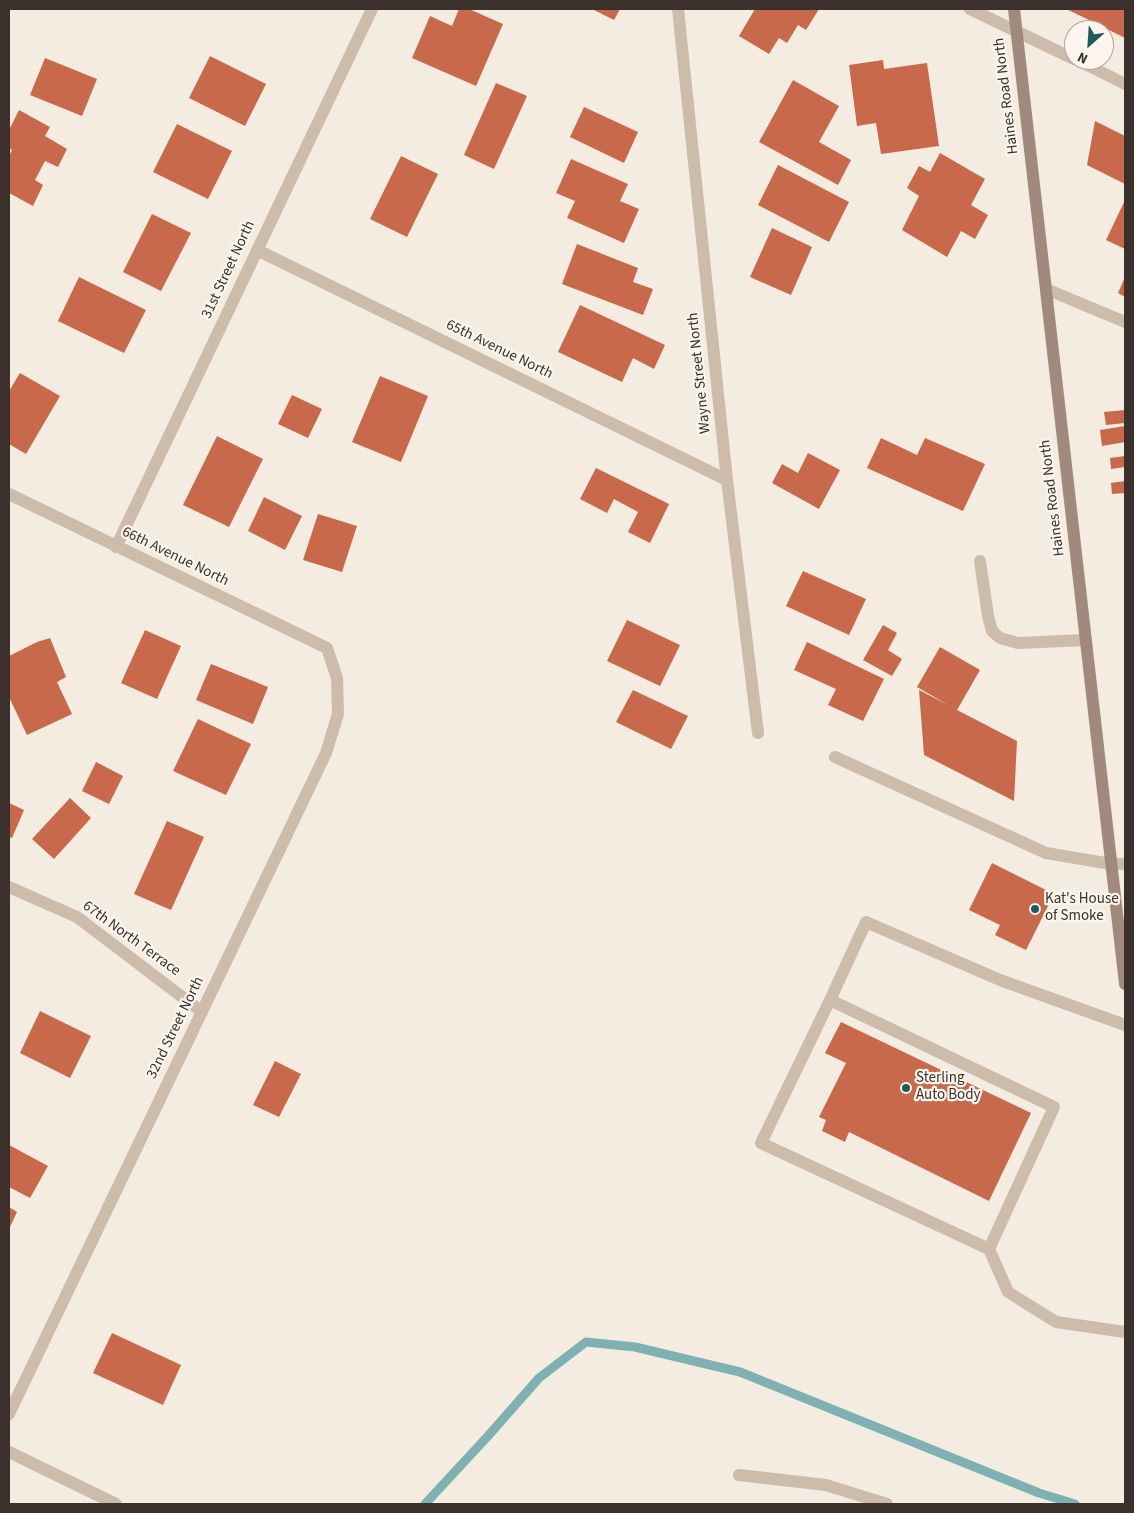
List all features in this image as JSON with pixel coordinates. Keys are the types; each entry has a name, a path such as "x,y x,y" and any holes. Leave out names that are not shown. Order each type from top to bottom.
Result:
{"street":[{"name":"31st Street North","path":"116,546 372,9"},
{"name":"Wayne Street North","path":"678,9 727,480 758,733"},
{"path":"970,9 1064,54"},
{"name":"Haines Road North","path":"1014,9 1125,984"},
{"path":"1097,70 1125,84"},
{"name":"65th Avenue North","path":"257,250 727,480"},
{"path":"1046,289 1125,322"},
{"name":"66th Avenue North","path":"9,494 327,648"},
{"path":"980,561 988,616 992,631 1000,638 1018,643 1086,640"},
{"name":"32nd Street North","path":"9,1414 326,753 338,714 337,678 327,648"},
{"path":"835,757 1046,853 1111,864 1125,864"},
{"name":"67th North Terrace","path":"9,887 77,917 202,1012"},
{"path":"1125,1025 1000,980 866,922 760,1143 989,1249 1008,1292 1056,1322 1125,1332"},
{"path":"830,1000 1054,1107 989,1249"},
{"path":"9,1452 116,1504"},
{"path":"739,1475 826,1484 887,1504"}],"building":[{"path":"459,9 469,9 503,24 476,86 412,58 430,16 452,26"},
{"path":"592,9 620,9 614,20"},
{"path":"755,9 819,9 806,30 798,25 787,43 779,38 769,54 739,36"},
{"path":"1066,9 1125,9 1125,38 1114,32 1114,20 1089,20"},
{"path":"210,56 266,84 245,126 189,98"},
{"path":"45,58 97,79 82,116 30,95"},
{"path":"883,60 884,69 927,63 939,146 881,154 876,123 857,126 849,65"},
{"path":"793,80 839,106 819,142 851,160 838,185 759,142"},
{"path":"496,83 527,96 494,169 464,155"},
{"path":"584,107 638,132 624,163 570,137"},
{"path":"19,110 50,127 45,136 67,149 58,167 45,161 35,180 43,185 33,206 9,193 9,156 12,150 9,148 9,130"},
{"path":"1095,121 1125,136 1125,184 1087,165"},
{"path":"177,124 232,151 208,199 153,172"},
{"path":"940,153 985,179 971,205 988,215 975,239 961,231 947,257 902,230 919,196 907,188 919,166 930,172"},
{"path":"401,156 438,174 407,237 370,219"},
{"path":"571,159 628,184 620,201 639,209 624,243 567,218 575,201 556,193"},
{"path":"778,165 849,202 829,242 758,205"},
{"path":"1125,200 1125,249 1106,240"},
{"path":"152,214 191,233 161,291 123,272"},
{"path":"772,228 812,247 791,295 750,277"},
{"path":"577,244 638,268 633,282 653,289 643,315 562,284"},
{"path":"79,277 146,310 124,353 58,321"},
{"path":"1125,277 1125,297 1118,293"},
{"path":"580,305 665,345 654,369 633,358 622,382 558,352"},
{"path":"20,373 60,396 26,454 9,444 9,391"},
{"path":"380,376 428,396 401,462 352,442"},
{"path":"292,395 322,409 308,438 278,424"},
{"path":"1125,410 1125,423 1106,425 1104,412"},
{"path":"1125,426 1125,442 1102,446 1100,430"},
{"path":"217,436 263,459 229,527 183,505"},
{"path":"881,438 917,455 925,438 985,464 963,511 867,468"},
{"path":"808,453 840,470 819,509 772,483 782,464 798,473"},
{"path":"1125,456 1125,467 1111,469 1110,458"},
{"path":"596,468 669,504 650,543 628,532 638,512 614,499 607,513 580,499"},
{"path":"1125,481 1125,493 1112,494 1111,483"},
{"path":"264,497 302,516 285,550 248,531"},
{"path":"318,514 357,526 342,572 303,560"},
{"path":"803,571 866,599 849,635 786,606"},
{"path":"627,620 680,645 660,686 607,661"},
{"path":"883,625 897,633 888,650 902,659 892,676 863,660"},
{"path":"145,630 181,646 157,699 121,683"},
{"path":"50,638 66,677 57,682 72,714 27,735 9,697 9,656 37,642"},
{"path":"807,642 884,679 863,721 828,705 836,689 794,670"},
{"path":"940,647 980,670 957,710 1017,741 1014,801 924,755 919,690 948,705 917,687"},
{"path":"211,664 268,687 253,724 196,700"},
{"path":"633,690 688,716 671,749 616,722"},
{"path":"198,719 251,744 226,795 173,771"},
{"path":"96,762 123,776 109,804 82,791"},
{"path":"70,798 91,818 54,859 32,839"},
{"path":"9,803 24,810 12,838 9,837"},
{"path":"167,821 204,837 171,910 134,894"},
{"path":"992,863 1054,894 1026,950 995,935 1000,925 969,910"},
{"path":"40,1011 91,1036 70,1078 20,1053"},
{"name":"Sterling Auto Body","path":"841,1022 1031,1113 989,1201 849,1132 845,1142 822,1131 826,1120 819,1117 846,1063 825,1053"},
{"path":"275,1061 301,1074 279,1117 253,1105"},
{"path":"9,1145 48,1166 30,1198 9,1187"},
{"path":"9,1207 17,1212 9,1229"},
{"path":"112,1333 181,1365 163,1405 93,1373"}],"waterway":[{"path":"425,1504 539,1378 586,1342 635,1347 740,1372 1039,1493 1075,1504"}],"place":[{"name":"Kat's House of Smoke","path":"1035,909"},
{"name":"Sterling Auto Body","path":"906,1088"}]}
